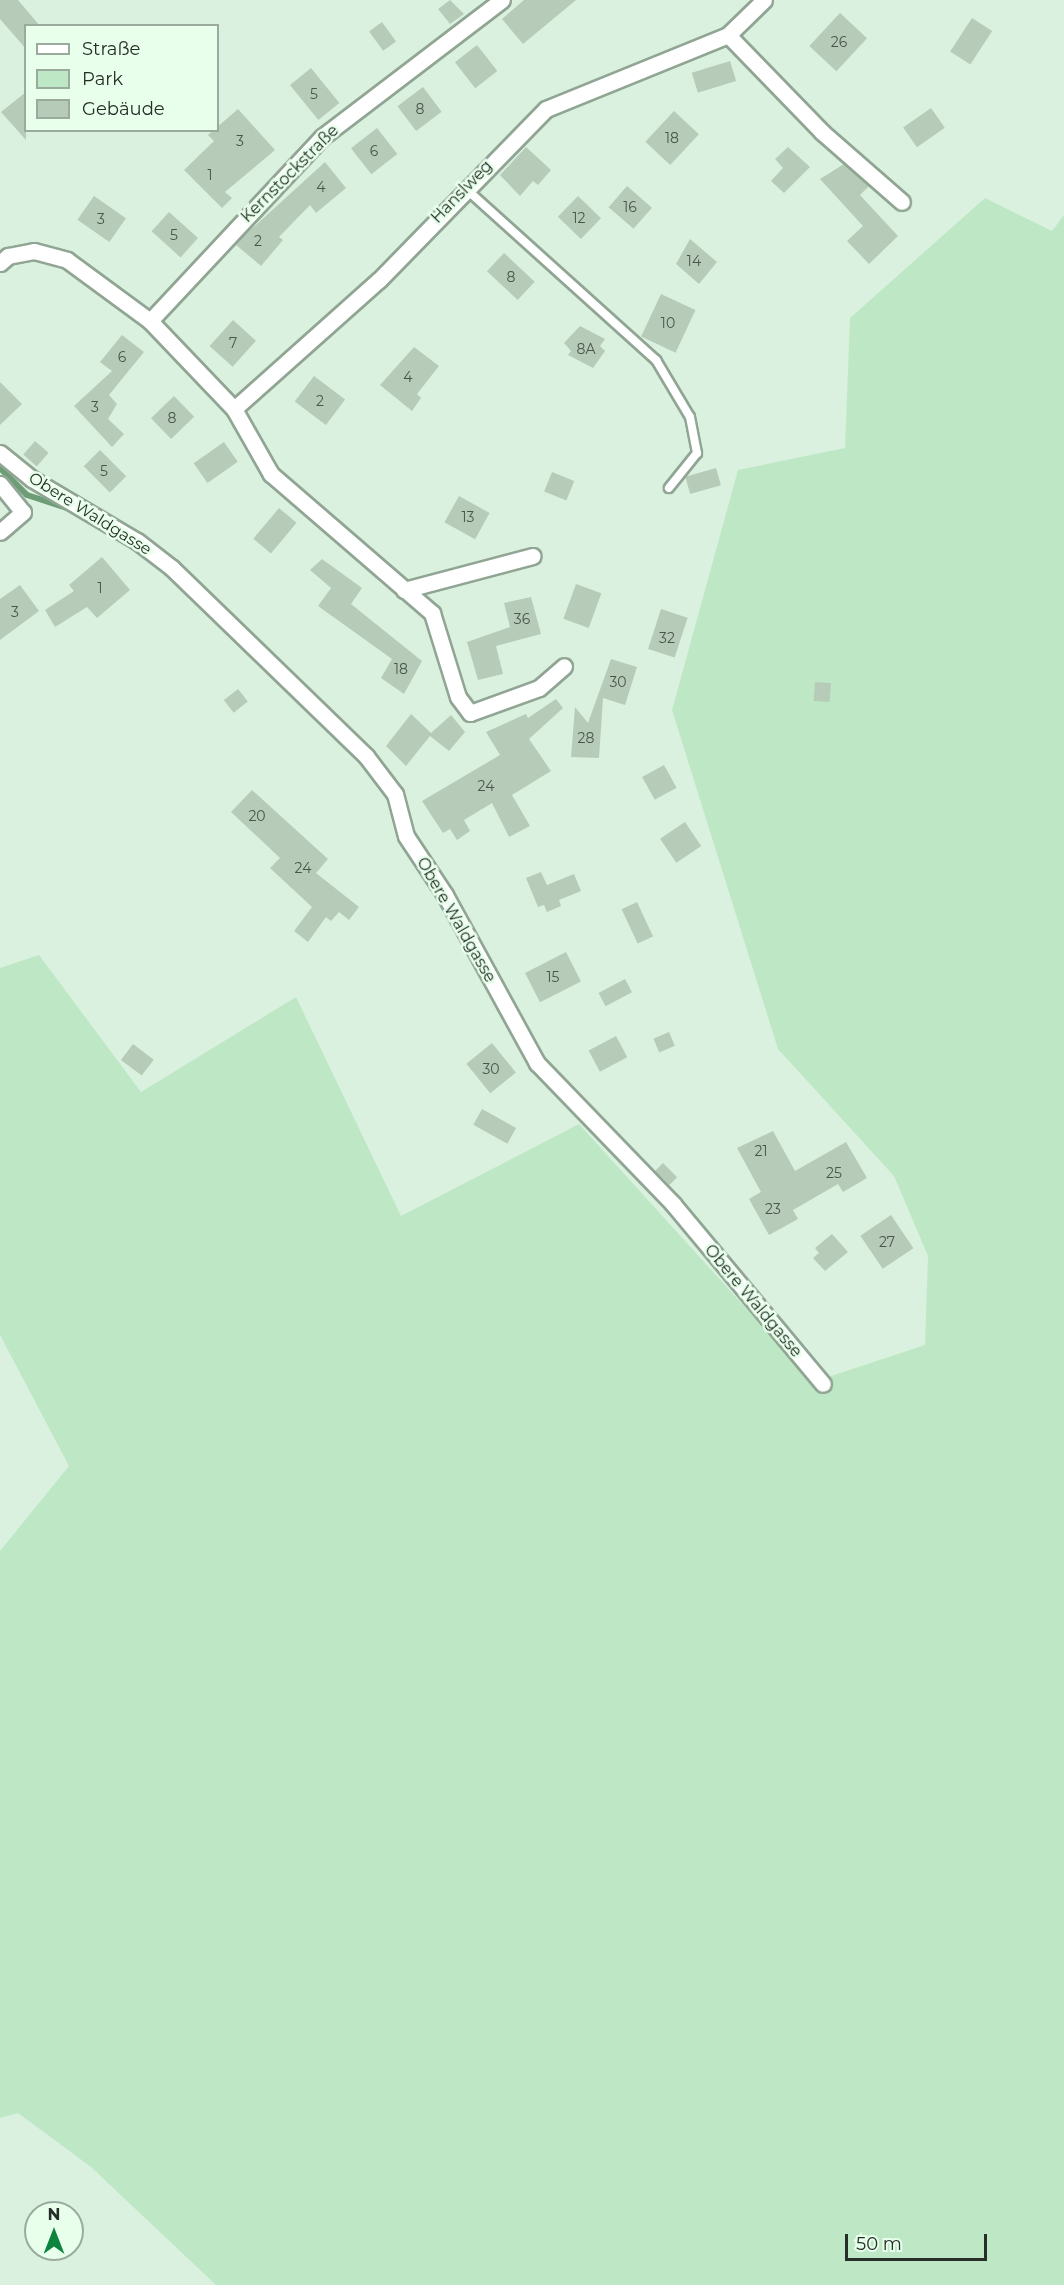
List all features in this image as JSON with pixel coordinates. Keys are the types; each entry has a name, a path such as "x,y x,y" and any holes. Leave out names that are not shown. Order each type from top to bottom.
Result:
{"street":[{"name":"Kernstockstraße","path":"150,321 322,137 502,0"},
{"name":"Hanslweg","path":"234,409 379,280 465,188 546,108 728,35 764,0"},
{"path":"728,35 822,132 902,202"},
{"path":"0,263 8,256 34,250 67,260 150,321 234,409 271,474 432,613 458,697 470,713 539,688 564,666"},
{"name":"Obere Waldgasse","path":"0,453 32,479 137,541 172,568 366,756 395,794 406,836 445,896 537,1063 673,1204 823,1384"},
{"name":"Obere Waldgasse","path":"0,484 23,512 0,532"},
{"path":"404,590 533,556"}],"lane":[{"path":"465,188 656,360 690,417 698,453 669,488"}],"green space":[{"path":"985,198 1052,231 1064,215 1064,2285 216,2285 91,2167 18,2113 0,2118 0,1551 69,1466 0,1335 0,968 39,955 141,1092 296,997 401,1216 579,1124 813,1382 925,1345 928,1256 894,1176 778,1049 672,710 738,470 845,448 850,318"}],"building":[{"path":"0,0 18,0 38,24 24,24 24,47 0,19"},
{"path":"450,0 464,14 450,24 438,9"},
{"path":"524,0 576,0 523,44 502,19"},
{"path":"840,13 867,38 836,71 809,46"},
{"path":"972,18 992,31 970,65 950,52"},
{"path":"382,22 396,41 383,51 369,31"},
{"path":"477,45 497,71 475,88 455,62"},
{"path":"730,61 736,81 698,93 692,73"},
{"path":"311,68 339,103 318,120 290,85"},
{"path":"423,87 442,112 416,131 397,106"},
{"path":"24,94 26,140 1,112"},
{"path":"931,108 945,128 917,147 903,128"},
{"path":"238,109 275,150 225,192 232,198 222,208 184,170 214,141 208,135 211,132 219,132 219,125"},
{"path":"674,111 699,134 670,165 645,142"},
{"path":"377,128 397,154 371,174 351,148"},
{"path":"526,147 551,170 538,185 533,181 520,196 500,175"},
{"path":"788,147 810,167 784,193 771,181 783,168 775,159"},
{"path":"325,162 346,188 316,213 310,205 279,237 283,240 261,266 235,244"},
{"path":"844,164 869,186 860,195 898,236 869,264 847,241 863,226 820,179"},
{"path":"627,186 652,208 634,229 609,207"},
{"path":"94,196 126,218 109,242 77,220"},
{"path":"578,196 601,218 581,239 558,217"},
{"path":"169,212 198,238 181,257 152,231"},
{"path":"690,239 717,262 699,284 676,264"},
{"path":"504,253 535,282 518,300 487,271"},
{"path":"661,294 695,310 676,353 641,337"},
{"path":"233,320 256,341 233,367 210,346"},
{"path":"580,326 605,339 600,346 605,351 593,368 568,355 571,351 564,343"},
{"path":"122,335 144,352 109,395 117,404 108,419 124,434 112,447 74,406 112,371 100,362"},
{"path":"414,347 439,366 417,394 421,398 412,411 380,385"},
{"path":"314,376 345,399 326,425 295,402"},
{"path":"0,382 22,404 0,425"},
{"path":"174,396 194,417 171,439 151,418"},
{"path":"35,441 49,453 37,466 23,455"},
{"path":"224,442 238,462 207,483 194,463"},
{"path":"100,450 126,476 110,492 84,466"},
{"path":"716,468 721,485 690,494 685,477"},
{"path":"552,472 574,481 566,500 544,491"},
{"path":"459,496 490,513 475,539 444,522"},
{"path":"279,508 297,523 271,553 253,539"},
{"path":"102,557 130,590 97,618 87,607 55,627 45,610 74,591 69,585"},
{"path":"322,559 362,588 351,604 422,661 404,694 381,678 392,659 318,606 331,588 310,570"},
{"path":"576,584 601,593 589,628 563,619"},
{"path":"20,585 39,611 0,640 0,599"},
{"path":"531,597 541,634 496,646 503,674 478,680 467,642 510,627 504,603"},
{"path":"661,609 688,618 675,658 648,649"},
{"path":"611,659 637,667 625,705 603,698 599,758 571,757 575,707 588,723"},
{"path":"815,682 831,683 830,702 814,701"},
{"path":"238,689 248,702 234,713 224,700"},
{"path":"556,699 563,708 529,739 551,771 512,795 530,826 509,837 492,803 464,820 470,831 457,840 450,829 443,833 422,801 500,755 486,732 526,714 528,718"},
{"path":"411,714 431,733 451,715 465,732 449,751 430,736 406,766 386,746"},
{"path":"664,765 677,788 655,800 642,777"},
{"path":"252,790 328,859 316,873 359,907 349,920 339,912 331,921 326,917 308,942 294,931 312,907 270,868 280,858 231,812"},
{"path":"685,822 701,846 676,863 660,839"},
{"path":"541,872 547,885 574,874 581,891 559,900 561,906 547,912 544,905 538,907 526,878"},
{"path":"637,902 653,936 638,944 622,909"},
{"path":"566,952 581,981 540,1002 525,973"},
{"path":"625,979 632,992 606,1006 599,993"},
{"path":"669,1032 675,1046 659,1052 653,1039"},
{"path":"616,1036 627,1057 600,1072 589,1051"},
{"path":"492,1043 516,1073 490,1093 466,1064"},
{"path":"133,1044 154,1060 142,1076 121,1060"},
{"path":"482,1109 516,1128 507,1144 473,1125"},
{"path":"773,1131 795,1171 846,1142 867,1178 843,1192 838,1184 793,1210 798,1219 769,1235 749,1199 761,1192 737,1148"},
{"path":"663,1163 677,1177 669,1185 655,1171"},
{"path":"891,1215 913,1248 883,1269 860,1236"},
{"path":"832,1234 848,1252 825,1271 813,1258 819,1253 815,1248"}],"waterway":[{"path":"0,468 27,495 70,509"}]}
